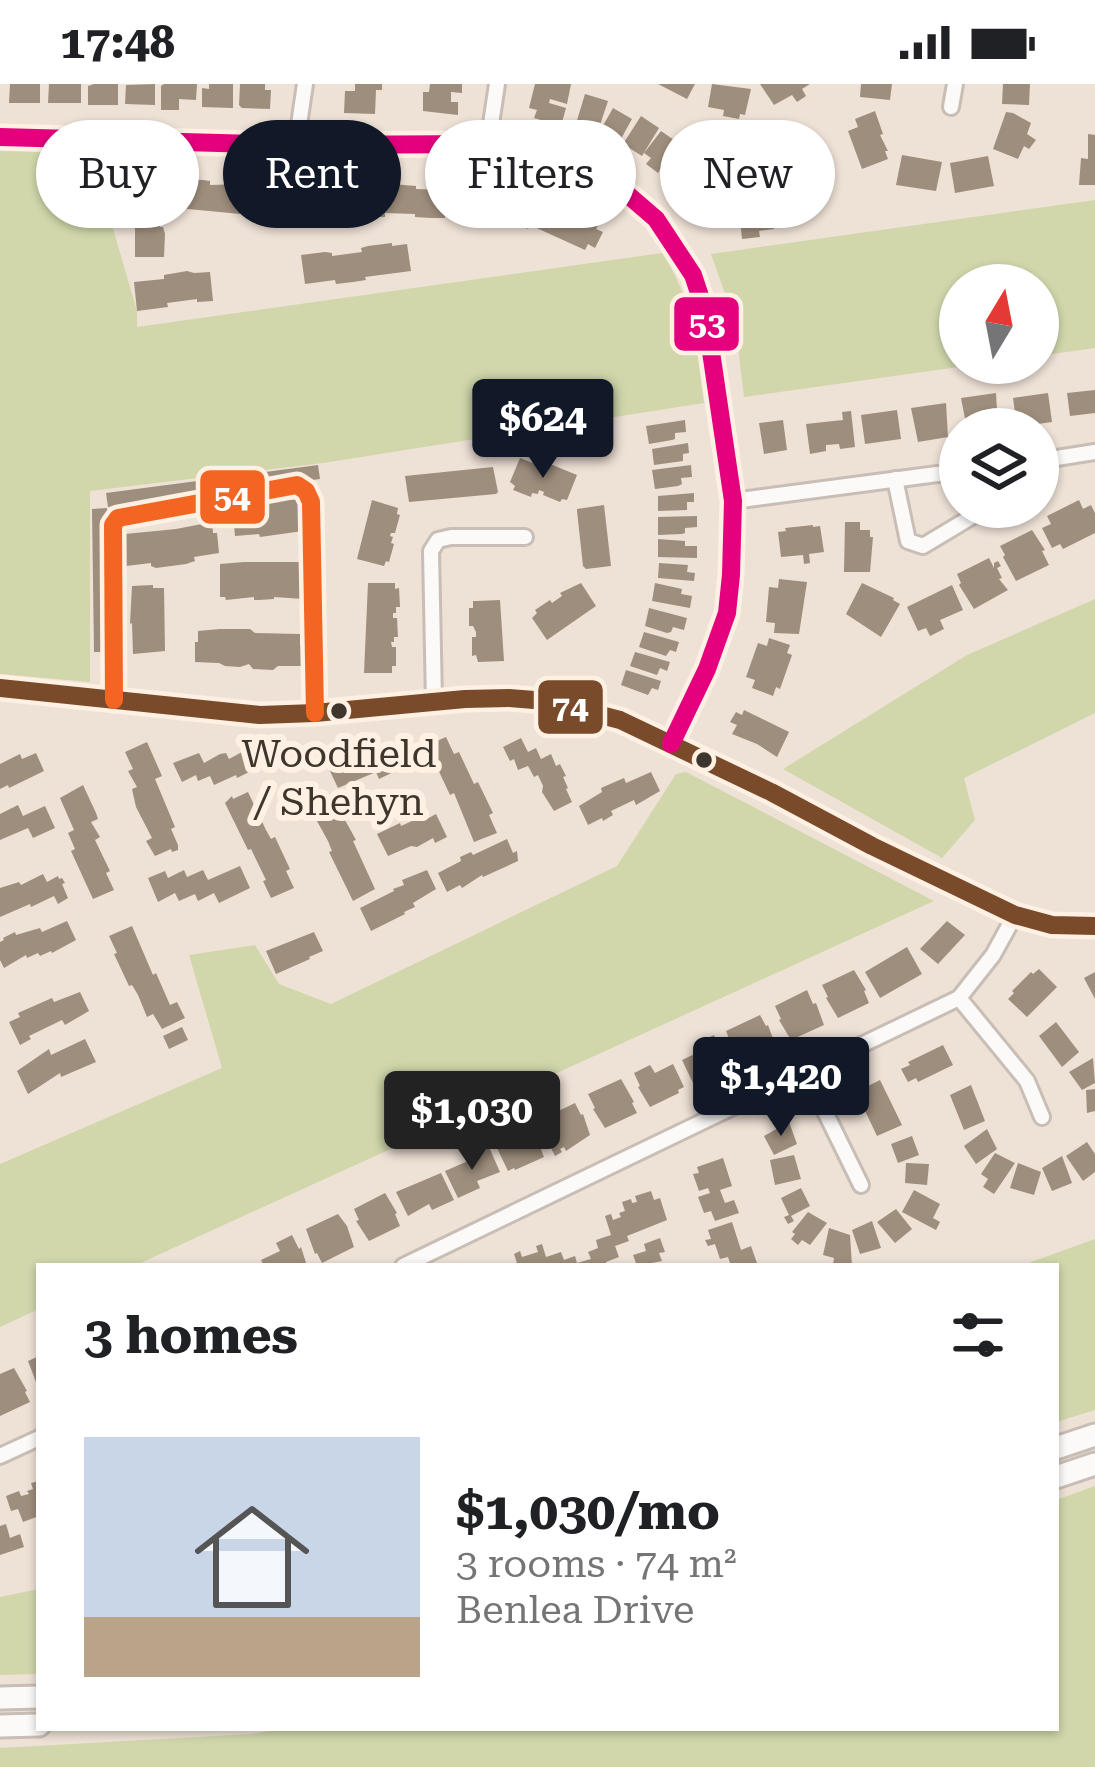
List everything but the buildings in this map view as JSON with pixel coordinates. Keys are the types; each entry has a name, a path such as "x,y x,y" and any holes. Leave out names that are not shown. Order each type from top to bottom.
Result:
{"main road":[{"path":"1059,1447 1095,1435"},
{"path":"1059,1476 1095,1464"},
{"path":"0,1698 36,1697"},
{"path":"0,1726 36,1725"}],"street":[{"path":"300,120 305,84"},
{"path":"492,120 497,84"},
{"path":"951,107 955,84"},
{"path":"0,137 223,143"},
{"path":"636,202 656,219 693,275 705,311 733,501 727,613 671,744"},
{"path":"1059,459 1095,452"},
{"path":"733,501 939,474"},
{"path":"895,479 908,541 923,546 953,528"},
{"path":"114,700 113,525 118,518 297,485 311,502 315,713"},
{"path":"434,702 431,551 438,540 451,537 525,537"},
{"path":"0,688 260,715 509,698 547,701 620,720 1015,916 1052,925 1095,926"},
{"path":"409,1263 958,998 994,955 1015,916"},
{"path":"958,998 1027,1081 1042,1117"},
{"path":"806,1073 861,1185"},
{"path":"0,1456 36,1439"}],"green space":[{"path":"0,151 36,152 36,228 113,228 137,311 137,327 662,253 687,307 704,403 323,463 90,491 90,682 0,674"},
{"path":"1095,200 1095,348 1059,353 1059,264 939,264 939,370 744,397 735,322 711,254"},
{"path":"1095,599 1095,713 964,778 975,820 942,858 783,769 967,655"},
{"path":"686,772 934,901 141,1263 36,1263 36,1310 0,1327 0,1164 222,1068 189,955 255,945 279,984 331,1004 617,866 676,774"},
{"path":"1095,1239 1095,1410 1059,1421 1059,1263 1028,1263"},
{"path":"1095,1486 1095,1767 0,1767 0,1748 270,1731 1059,1731 1059,1499"},
{"path":"36,1590 36,1674 0,1675 0,1597"}],"transit line":[{"name":"53","path":"0,137 296,145 488,144 528,150 597,174 656,219 693,275 705,311 733,501 727,613 707,669 671,744"},
{"name":"54","path":"114,700 113,525 118,518 297,485 311,502 315,713"},
{"name":"74","path":"0,688 260,715 465,699 547,701 620,720 1015,915 1052,925 1095,926"}],"place":[{"name":"Woodfield / Shehyn","path":"339,711"}]}
